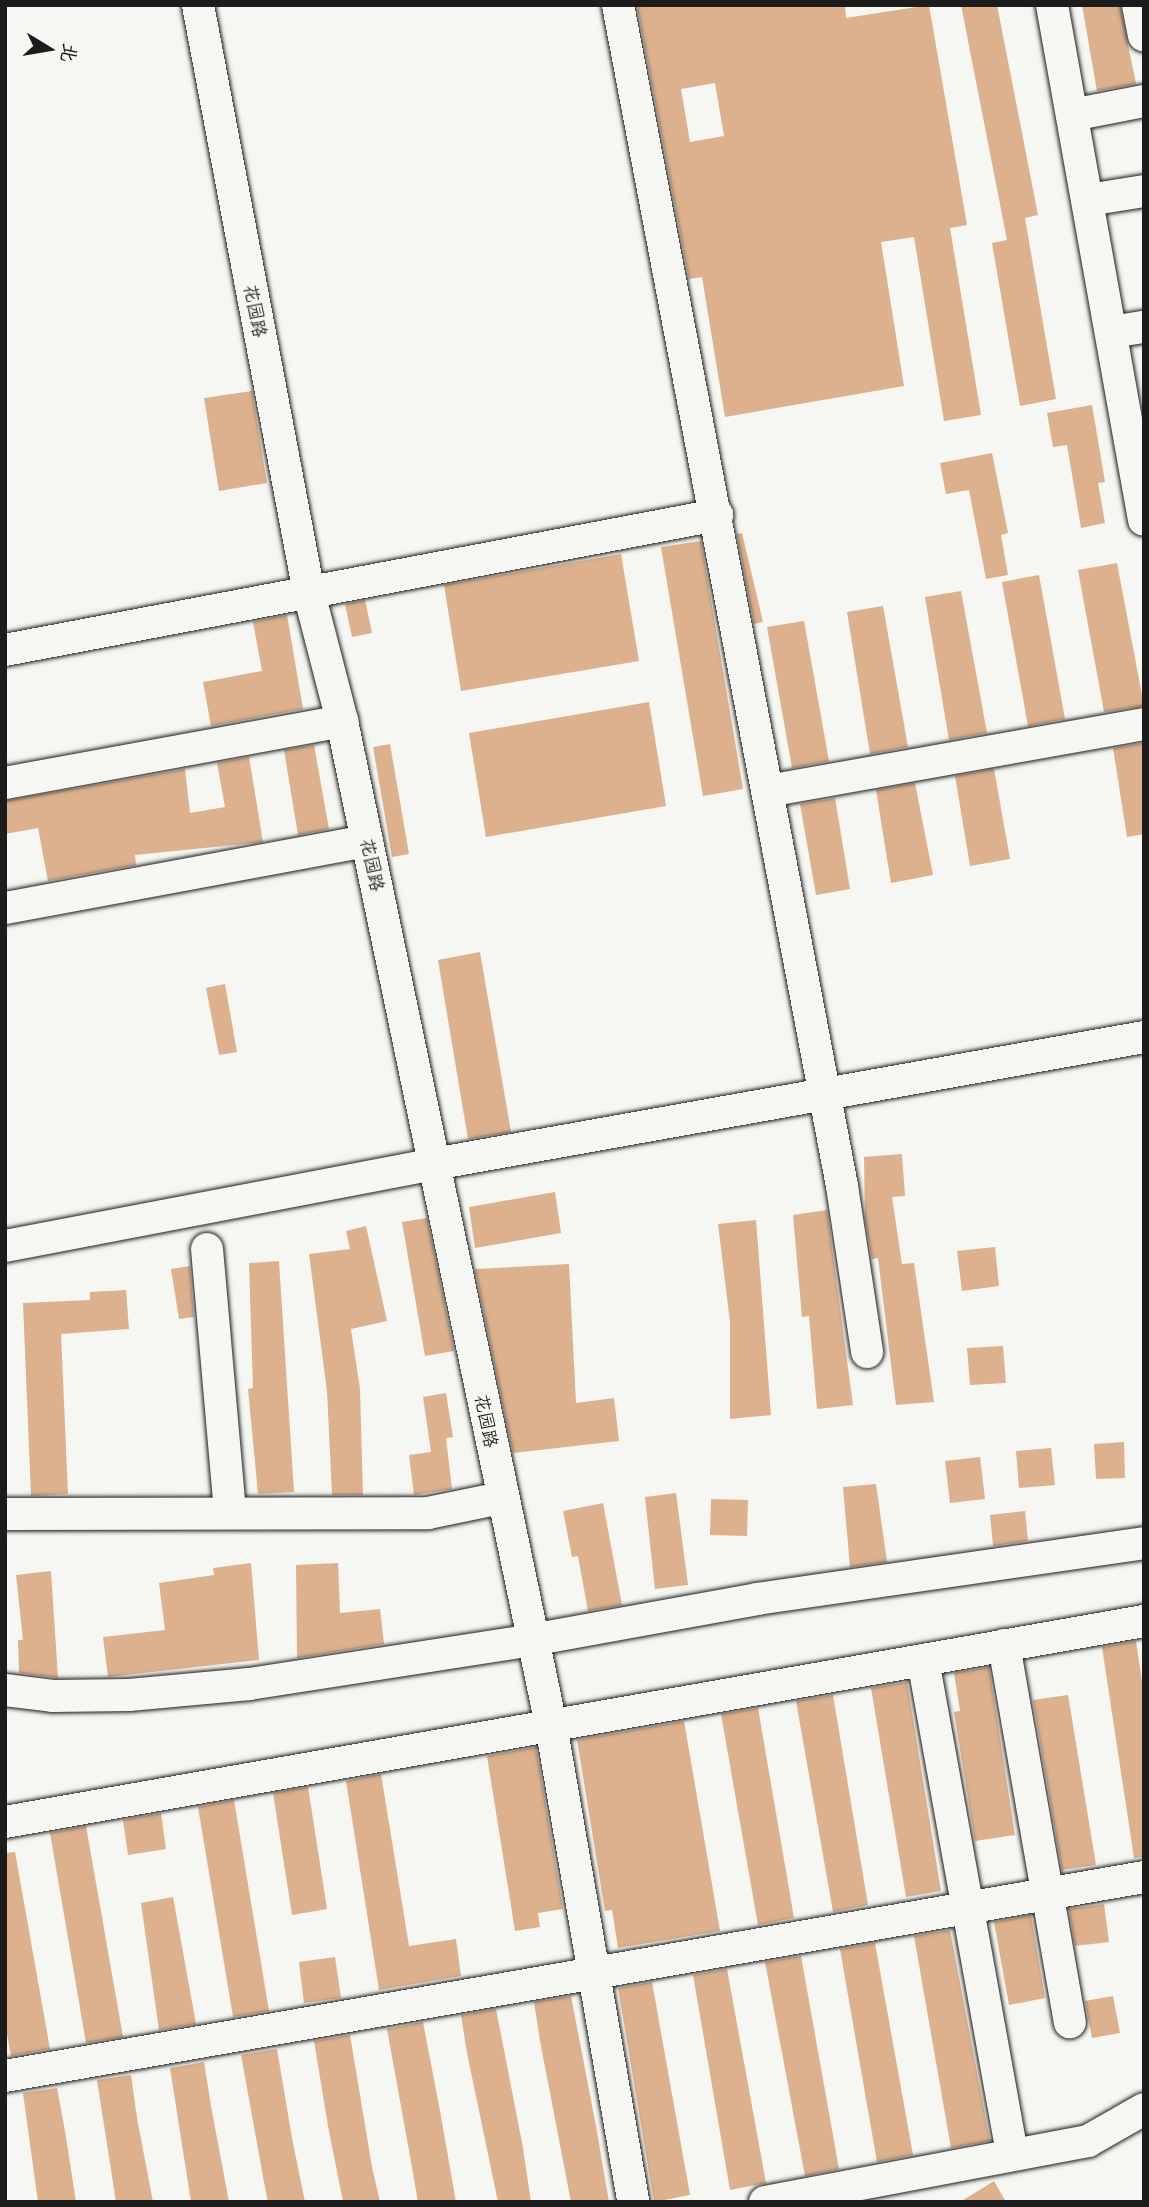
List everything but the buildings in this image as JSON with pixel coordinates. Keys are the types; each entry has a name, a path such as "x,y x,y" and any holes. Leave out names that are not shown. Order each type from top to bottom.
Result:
{"street":[{"name":"花园路","path":"198,5 309,593 342,721 551,1724 633,2202"},
{"path":"618,5 717,515 824,1094 867,1352"},
{"path":"1052,5 1144,520"},
{"path":"1138,5 1144,35"},
{"path":"1072,115 1144,101"},
{"path":"1087,200 1144,191"},
{"path":"1111,332 1144,327"},
{"path":"5,650 717,515"},
{"path":"5,783 342,721"},
{"path":"768,792 1144,724"},
{"path":"5,908 367,841"},
{"path":"5,1246 434,1164 1144,1037"},
{"path":"207,1249 230,1512"},
{"path":"5,1514 428,1513 502,1498"},
{"path":"5,1690 53,1696 129,1695 249,1684 532,1640 757,1599 1144,1543"},
{"path":"5,1822 1144,1621"},
{"path":"1004,1645 1070,2022"},
{"path":"923,1660 1012,2153"},
{"path":"5,2076 1144,1877"},
{"path":"765,2202 1012,2153 1088,2141 1144,2109"}]}
